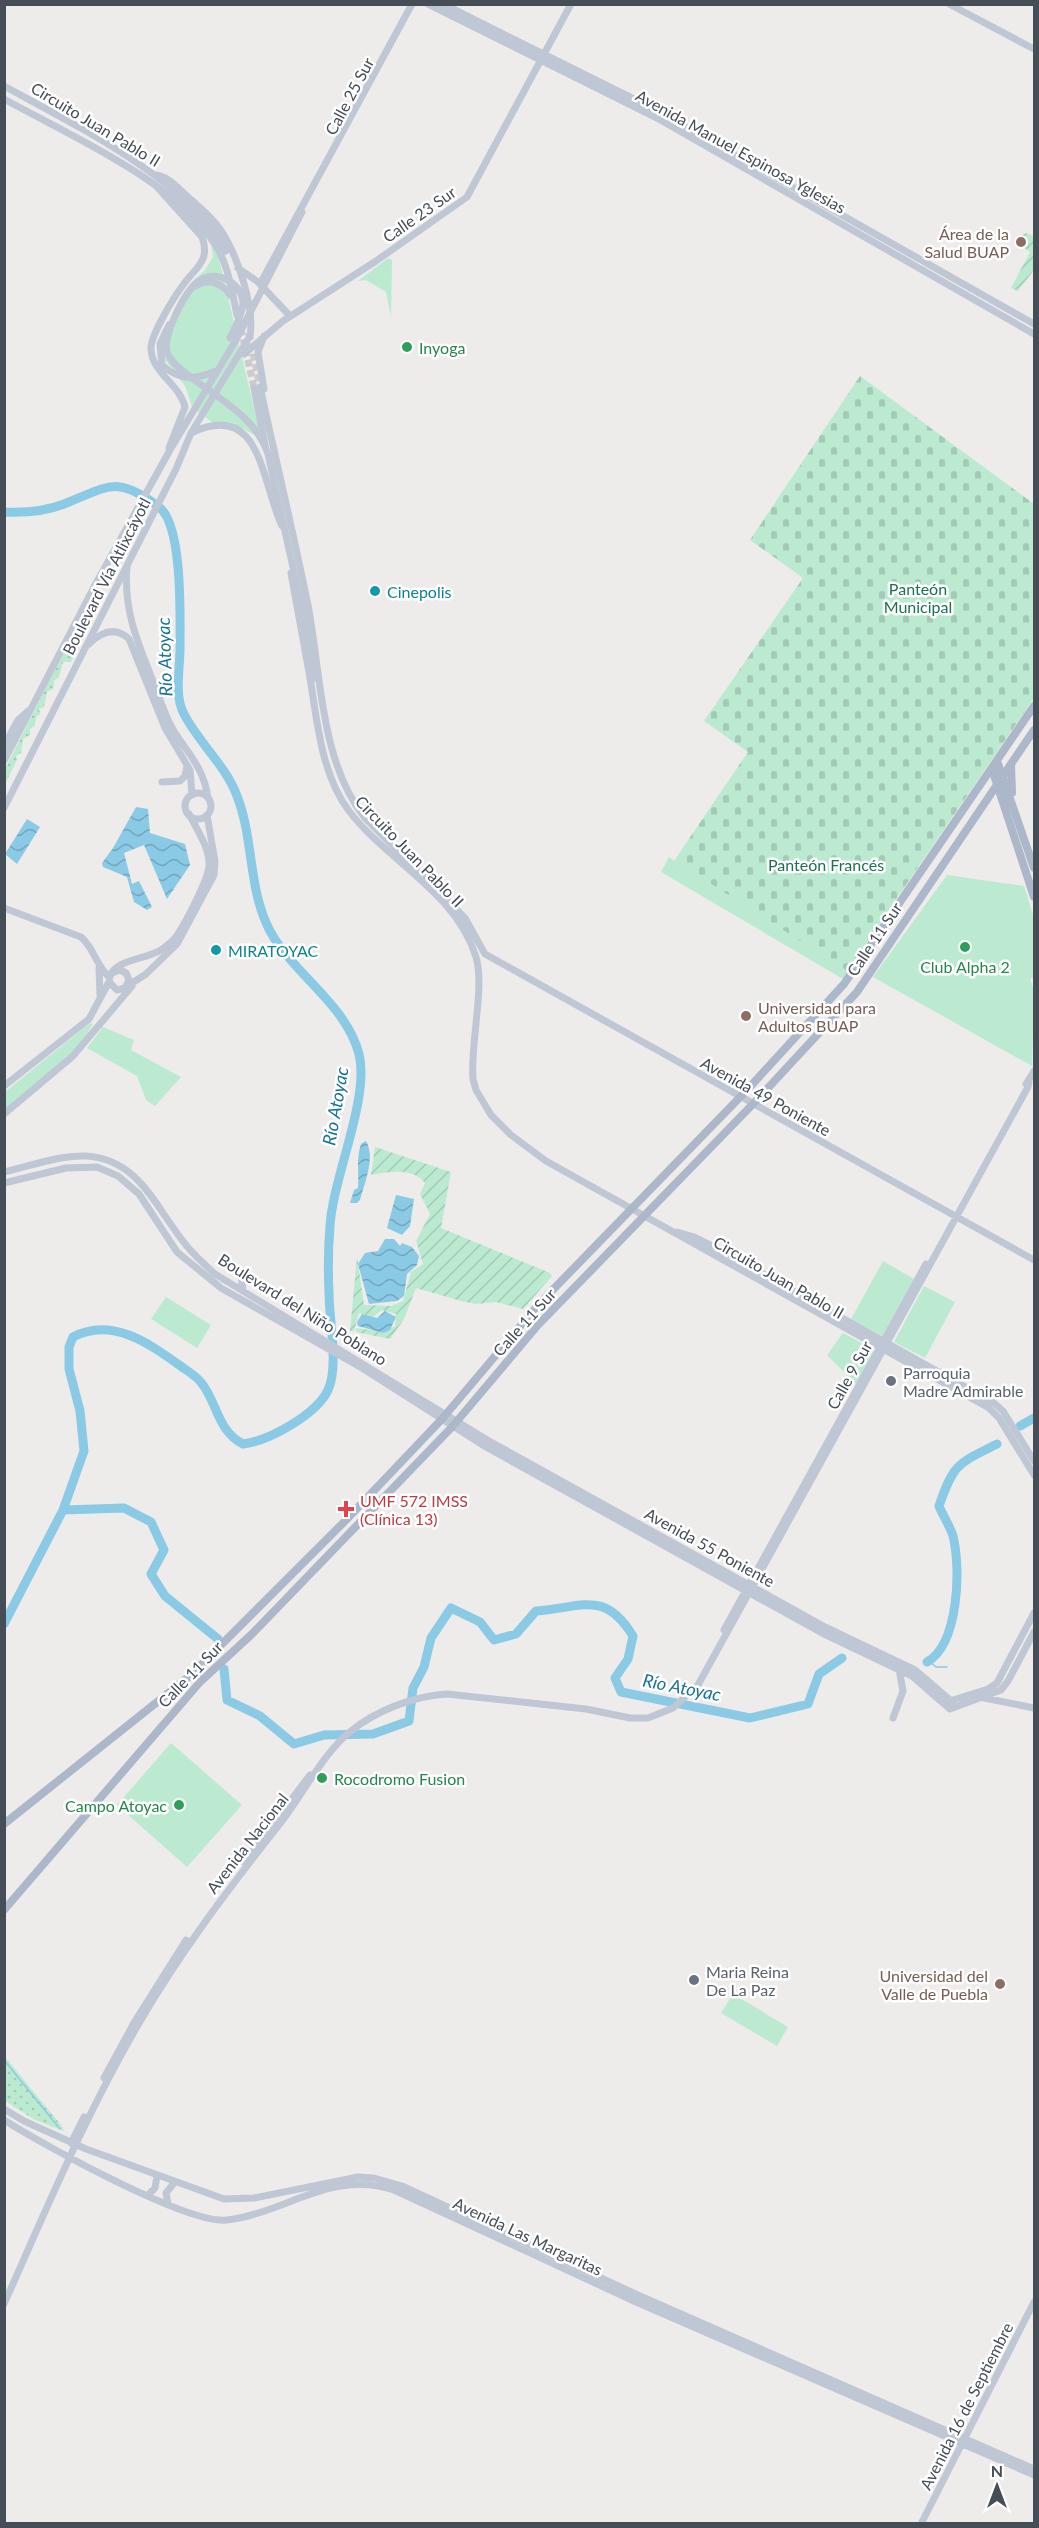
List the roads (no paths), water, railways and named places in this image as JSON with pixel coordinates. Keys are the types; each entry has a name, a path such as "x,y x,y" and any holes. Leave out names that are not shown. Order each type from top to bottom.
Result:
{"main road":[{"name":"Calle 25 Sur","path":"262,286 291,225 309,199 412,4"},
{"name":"Avenida Manuel Espinosa Yglesias","path":"428,4 660,112 1035,324"},
{"name":"Avenida Manuel Espinosa Yglesias","path":"443,4 657,118 1035,334"},
{"name":"Calle 23 Sur","path":"238,360 290,316 376,261 467,197 571,4"},
{"path":"949,4 1035,49"},
{"name":"Circuito Juan Pablo II","path":"4,86 155,179 206,221 220,239 232,264 244,308"},
{"name":"Circuito Juan Pablo II","path":"4,99 155,179 216,246 226,268 237,315"},
{"path":"170,450 169,443 185,406 179,391 153,361 151,344 182,286 204,261 205,246 202,237 159,192 155,179 167,178 209,215 221,230 237,268 252,318 250,336 238,360"},
{"path":"233,339 309,199"},
{"path":"237,268 262,286 290,316"},
{"path":"233,339 243,302 239,290 230,280 220,277 200,280 191,289 168,331 167,352 182,370 243,416 259,434 268,454 307,631 316,684 321,691"},
{"path":"216,371 190,379 180,377 162,365 160,344 188,293 198,284 216,282 229,292 234,302"},
{"path":"264,336 259,360 290,503 291,524"},
{"name":"Boulevard Vía Atlixcáyotl","path":"4,760 163,462 233,339"},
{"name":"Boulevard Vía Atlixcáyotl","path":"4,808 176,469 191,433 238,360"},
{"name":"Circuito Juan Pablo II","path":"485,954 465,918 354,805 340,775 324,708 300,564 257,388 315,710 332,779 348,810 440,900 461,925 473,947 479,970 472,1067 476,1090 483,1102 522,1143 546,1161 629,1209 999,1406 1035,1461"},
{"path":"191,433 212,424 228,424 255,444 272,504 283,528"},
{"path":"290,566 296,560 300,564"},
{"path":"127,562 126,598 132,629 170,724 197,763 205,781 211,808 207,815 200,818 189,814"},
{"path":"85,648 103,633 110,631 118,632 129,639 165,728 187,763 192,795"},
{"name":"Calle 11 Sur","path":"4,1824 191,1675 345,1521 444,1416 539,1304 740,1097 844,984 1035,706"},
{"path":"4,731 32,708"},
{"path":"315,710 324,708"},
{"path":"4,746 18,720"},
{"name":"Calle 11 Sur","path":"4,1910 200,1682 266,1619 454,1424 538,1325 753,1104 856,992 1035,730"},
{"path":"997,761 1035,868"},
{"path":"162,782 180,781 185,776 187,763"},
{"path":"1011,764 1012,803"},
{"path":"992,769 1035,897"},
{"path":"4,1086 88,1019 110,977 121,964 154,954 172,941 208,873 204,845 186,803 192,795 201,793 208,798"},
{"path":"4,1114 73,1056 127,988 182,938 214,875 215,861 207,815"},
{"path":"1025,840 1035,845"},
{"path":"4,908 81,937 88,943 99,965 110,977 117,990 127,988"},
{"name":"Avenida 49 Poniente","path":"485,954 1035,1260"},
{"path":"99,965 100,997"},
{"path":"110,977 120,970 129,980 127,988"},
{"name":"Calle 9 Sur","path":"696,1684 1035,1071"},
{"name":"Boulevard del Niño Poblano","path":"4,1172 85,1156 100,1158 125,1168 145,1185 193,1252 215,1274 302,1330"},
{"name":"Boulevard del Niño Poblano","path":"4,1183 66,1167 97,1167 118,1176 139,1194 167,1238 189,1264 221,1288 302,1330 444,1416"},
{"path":"242,1274 243,1291"},
{"name":"Circuito Juan Pablo II","path":"883,1346 995,1412 1035,1475"},
{"name":"Avenida 55 Poniente","path":"444,1416 454,1424 750,1588 915,1670 951,1705"},
{"name":"Avenida 55 Poniente","path":"750,1588 822,1633 899,1669 951,1705"},
{"path":"951,1705 968,1696 994,1690 1035,1614"},
{"path":"951,1705 983,1698 994,1690 1025,1650 1035,1632"},
{"path":"1017,1647 1025,1650"},
{"path":"893,1718 903,1691 899,1669"},
{"name":"Avenida Nacional","path":"4,2304 74,2144 125,2047 168,1975 206,1918 296,1803 340,1739 362,1721 407,1700 427,1694 480,1696 586,1709 630,1718 648,1718 672,1706 696,1684"},
{"path":"994,1690 1005,1701"},
{"path":"968,1696 1035,1708"},
{"name":"Avenida Las Margaritas","path":"4,2109 74,2144 214,2197 234,2200 264,2196 342,2179 374,2178 388,2181 963,2440 1035,2475"},
{"name":"Avenida Las Margaritas","path":"4,2120 69,2158 196,2217 225,2221 347,2184 383,2186 636,2302 1035,2469"},
{"path":"148,2195 155,2188 157,2176"},
{"path":"168,2204 166,2193 174,2183"},
{"name":"Avenida 16 de Septiembre","path":"921,2523 1035,2302"}],"water":[{"path":"136,807 148,809 150,833 185,844 190,865 167,899 144,845 124,853 132,884 139,881 152,907 147,910 134,902 127,877 103,867 102,863"},
{"path":"27,819 40,827 17,864 5,854"},
{"path":"366,1141 370,1163 366,1179 360,1200 357,1203 350,1203 354,1190 358,1188 359,1150 361,1144"},
{"path":"396,1195 414,1199 410,1226 402,1235 387,1228"},
{"path":"385,1239 394,1239 400,1246 402,1243 412,1247 419,1256 417,1265 407,1274 404,1296 397,1301 369,1304 358,1264 365,1253 378,1251"},
{"path":"385,1311 396,1317 390,1330 383,1333 358,1326 357,1322 362,1314 377,1318"}],"waterway":[{"name":"Río Atoyac","path":"4,512 27,512 50,508 102,489 122,487 144,497 159,507 167,517 176,552 180,595 178,691 181,707 190,725 226,775 237,796 246,829 258,899 270,931 292,962 343,1020 359,1054 361,1072 360,1093 337,1185 330,1226 328,1276 333,1369 328,1390 314,1408 291,1425 266,1438 243,1444 235,1439 223,1425 208,1393 199,1380 158,1350 117,1331 88,1331 73,1337 69,1347 69,1369 80,1411 84,1451 63,1510 4,1624"},
{"name":"Río Atoyac","path":"1020,1426 1034,1418"},
{"name":"Río Atoyac","path":"927,1662 938,1653 946,1639 955,1604 957,1585 953,1536 939,1506 949,1481 959,1466 997,1444"},
{"name":"Río Atoyac","path":"63,1510 124,1508 151,1522 164,1550 151,1574 165,1596 218,1639"},
{"name":"Río Atoyac","path":"224,1669 227,1700 260,1716 294,1744 324,1735 373,1734 409,1721 413,1688 424,1667 431,1638 451,1608 480,1622 494,1640 516,1634 536,1611 579,1605 602,1607 622,1621 633,1636 628,1659 615,1678 621,1692 750,1718 808,1704 819,1674 842,1658"},
{"path":"929,1661 936,1667 947,1667"},
{"path":"4,2060 60,2129"}],"tunnel":[{"path":"241,329 254,388"},
{"path":"249,333 260,387"}],"place":[{"name":"Área de la Salud BUAP","path":"1021,242"},
{"name":"Inyoga","path":"407,347"},
{"name":"Cinepolis","path":"375,591"},
{"name":"Club Alpha 2","path":"965,947"},
{"name":"MIRATOYAC","path":"216,950"},
{"name":"Universidad para Adultos BUAP","path":"746,1016"},
{"name":"Parroquia Madre Admirable","path":"891,1381"},
{"name":"UMF 572 IMSS (Clínica 13)","path":"346,1509"},
{"name":"Rocodromo Fusion","path":"322,1778"},
{"name":"Campo Atoyac","path":"179,1805"},
{"name":"Maria Reina De La Paz","path":"694,1980"},
{"name":"Universidad del Valle de Puebla","path":"1000,1984"}],"park label":[{"name":"Panteón Municipal","path":"918,597"},
{"name":"Panteón Francés","path":"826,864"}]}
